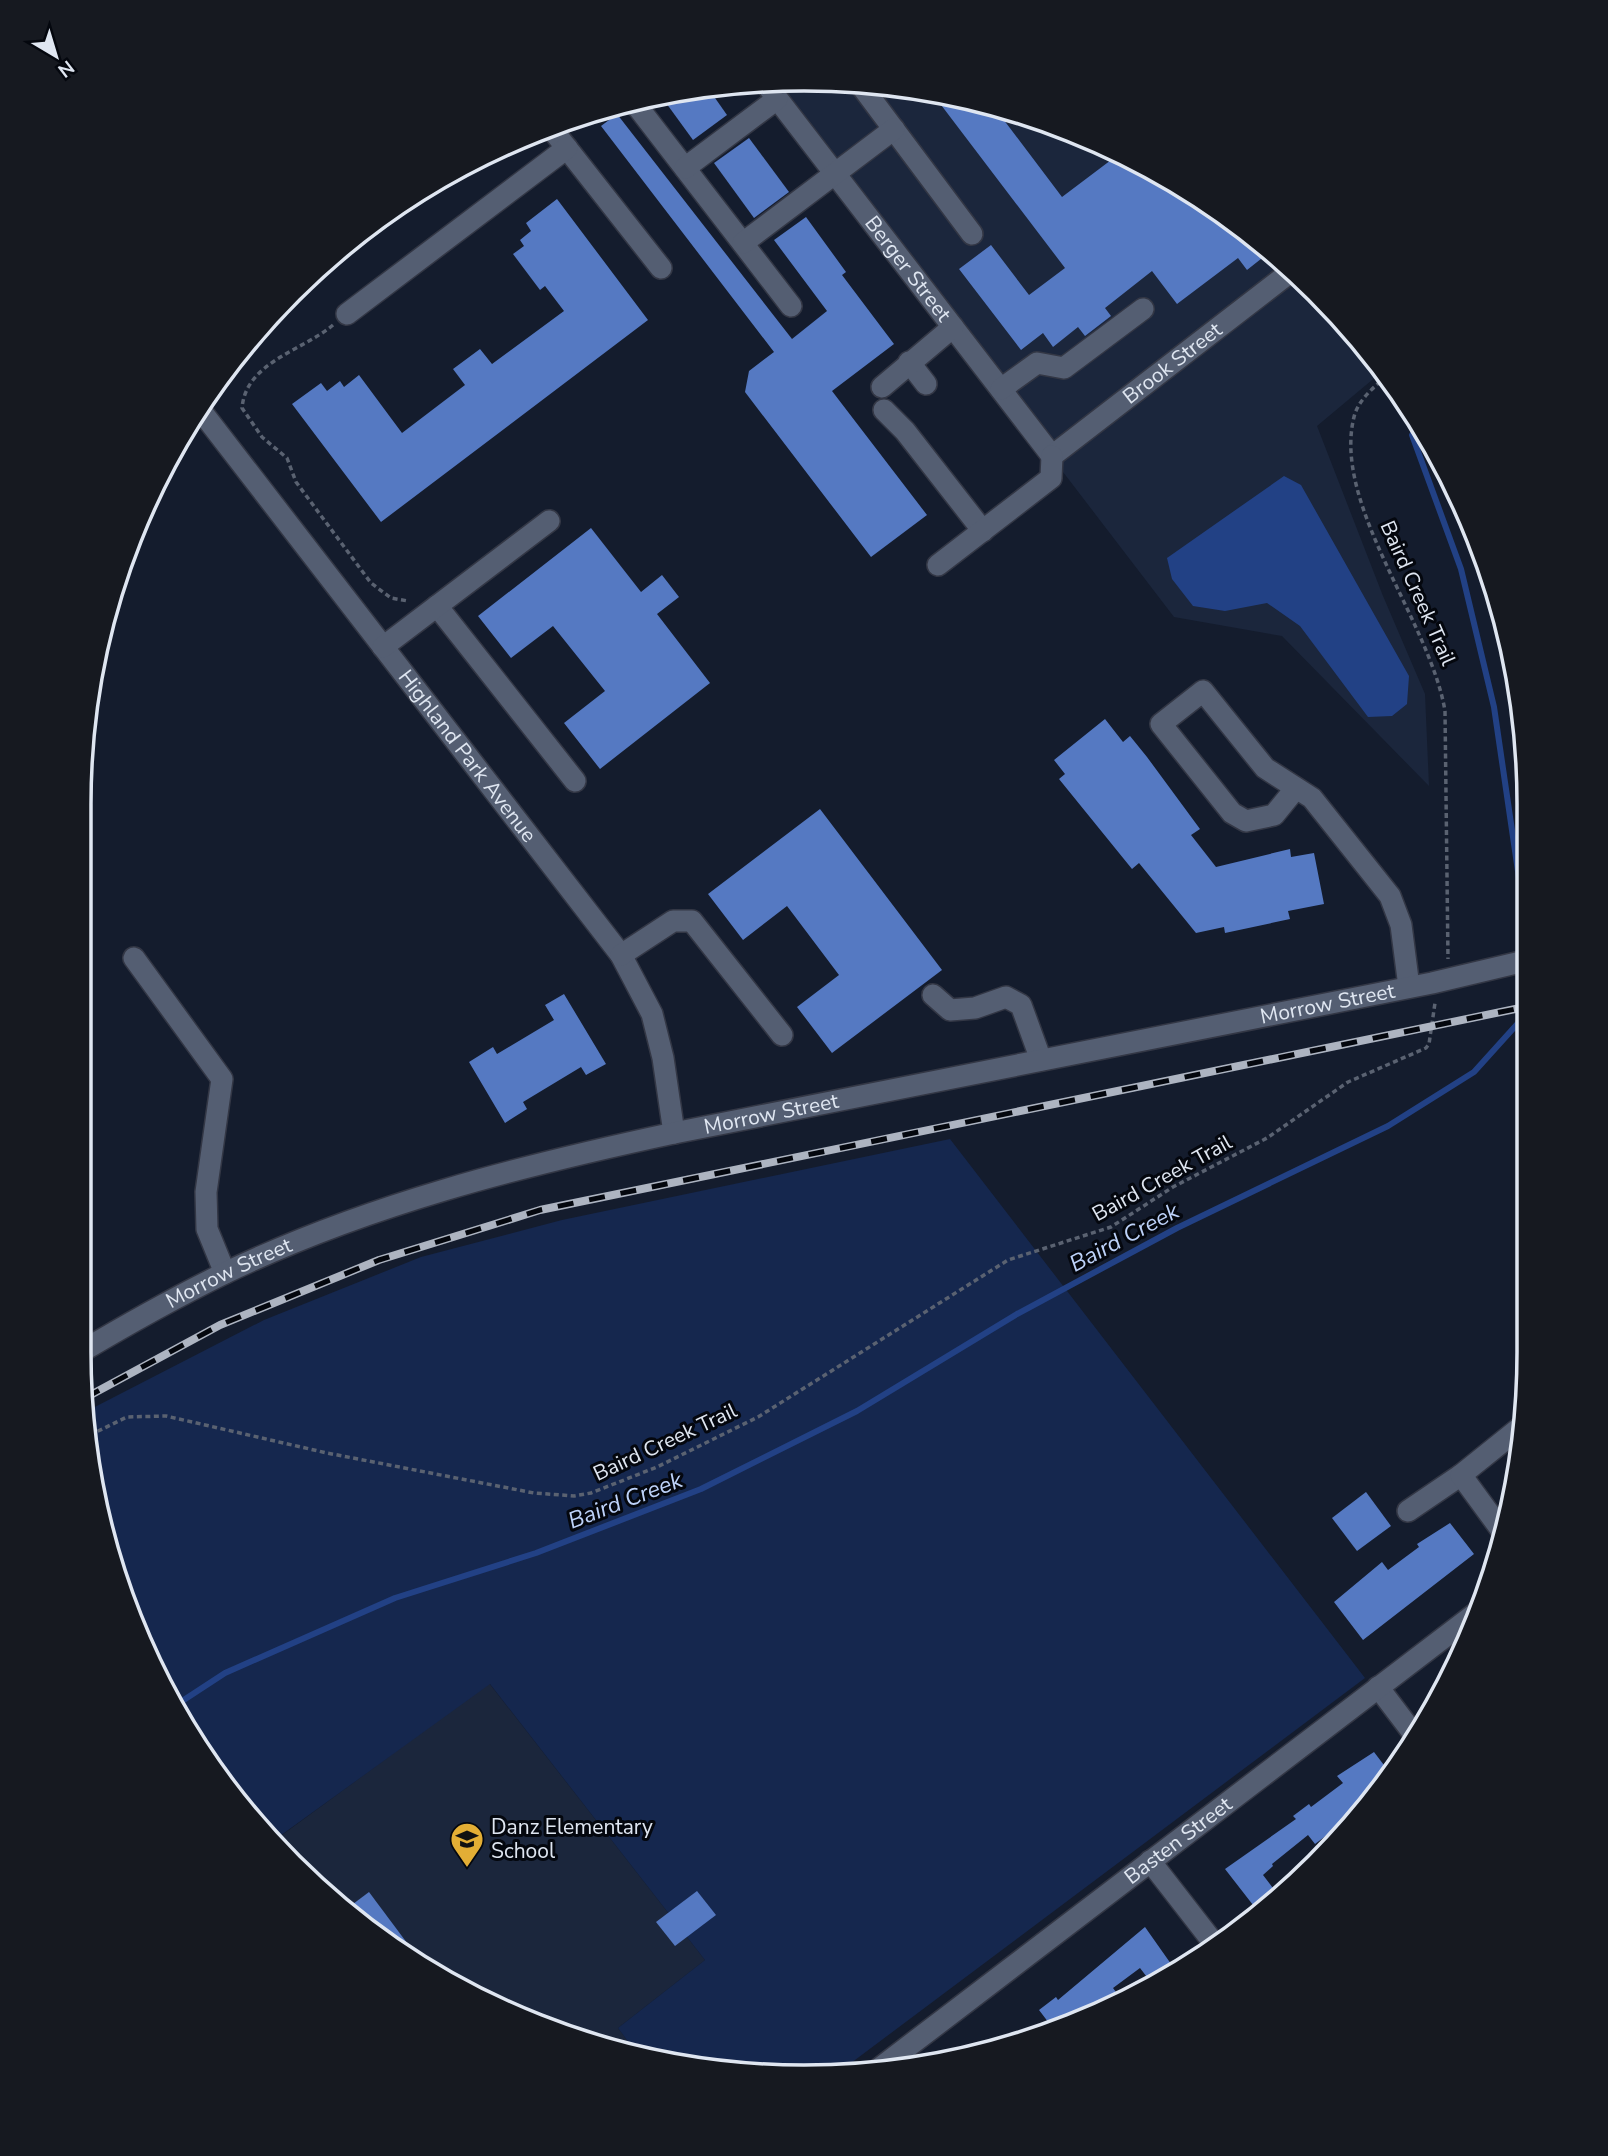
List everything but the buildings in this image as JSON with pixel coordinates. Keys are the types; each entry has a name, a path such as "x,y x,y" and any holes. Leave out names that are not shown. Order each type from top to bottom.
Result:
{"street":[{"name":"Berger Street","path":"772,92 1052,456"},
{"path":"868,94 972,234"},
{"path":"685,168 777,99"},
{"path":"640,110 792,306"},
{"path":"743,243 894,129"},
{"path":"557,136 661,268"},
{"path":"347,314 567,148"},
{"name":"Brook Street","path":"1052,456 1284,277"},
{"path":"1001,389 1037,363 1064,368 1143,309"},
{"path":"882,387 953,327"},
{"path":"909,362 926,384"},
{"path":"884,410 905,430 983,531"},
{"name":"Highland Park Avenue","path":"206,417 621,955 652,1014 663,1058 674,1133"},
{"path":"938,565 1051,478 1052,456"},
{"path":"383,647 549,521"},
{"path":"432,610 575,781"},
{"path":"1296,788 1274,815 1246,821 1232,813 1161,724 1203,691 1265,768 1312,798 1390,896 1401,925 1409,987"},
{"path":"621,955 673,921 692,921 782,1035"},
{"path":"134,958 222,1079 206,1192 207,1229 225,1273"},
{"name":"Morrow Street","path":"91,1346 225,1273 386,1209 473,1181 562,1157 1445,980 1517,963"},
{"path":"933,995 950,1010 975,1008 1006,997 1021,1005 1041,1060"},
{"path":"1408,1511 1461,1475 1512,1434"},
{"path":"1461,1475 1496,1523"},
{"name":"Basten Street","path":"891,2060 1464,1621"},
{"path":"1378,1687 1409,1728"},
{"path":"1150,1861 1210,1938"}],"path":[{"path":"347,314 316,340 267,365 243,393 242,408 262,437 287,458 296,482 371,583 391,598 415,602 432,610"},
{"name":"Baird Creek Trail","path":"96,1432 127,1417 166,1416 327,1453 534,1493 574,1496 591,1493 657,1467 758,1417 1008,1260 1111,1227 1173,1186 1267,1138 1348,1082 1426,1048 1429,1044 1436,999 1445,980 1449,953 1445,711 1441,685 1432,657 1368,520 1354,471 1354,416 1369,392 1379,383"}],"shaded area":[{"path":"804,91 897,97 989,115 1077,145 1161,187 1200,211 1238,238 1308,300 1375,377 1317,426 1383,596 1425,694 1429,786 1282,636 1174,617 772,92"},
{"path":"1284,476 1301,485 1409,676 1407,704 1392,716 1368,717 1300,626 1267,603 1225,611 1193,606 1172,579 1167,558"},
{"path":"950,1139 1365,1678 851,2063 804,2065 711,2059 629,2043 618,2028 705,1960 490,1684 281,1835 268,1822 211,1748 165,1667 145,1625 115,1537 97,1445 94,1408 264,1320 421,1257 562,1220"},
{"name":"Danz Elementary School","path":"489,1683 705,1960 618,2028 629,2043 619,2041 531,2011 447,1969 370,1918 334,1888 281,1836"}],"waterway":[{"name":"Baird Creek","path":"1413,434 1461,569 1494,707 1517,864"},
{"name":"Baird Creek","path":"183,1700 225,1673 395,1598 536,1553 701,1489 857,1411 1017,1314 1177,1228 1388,1126 1474,1072 1517,1024"}],"railway":[{"path":"93,1394 220,1325 379,1260 540,1210 1517,1009"}],"place":[{"name":"Danz Elementary School","path":"467,1869"}]}
